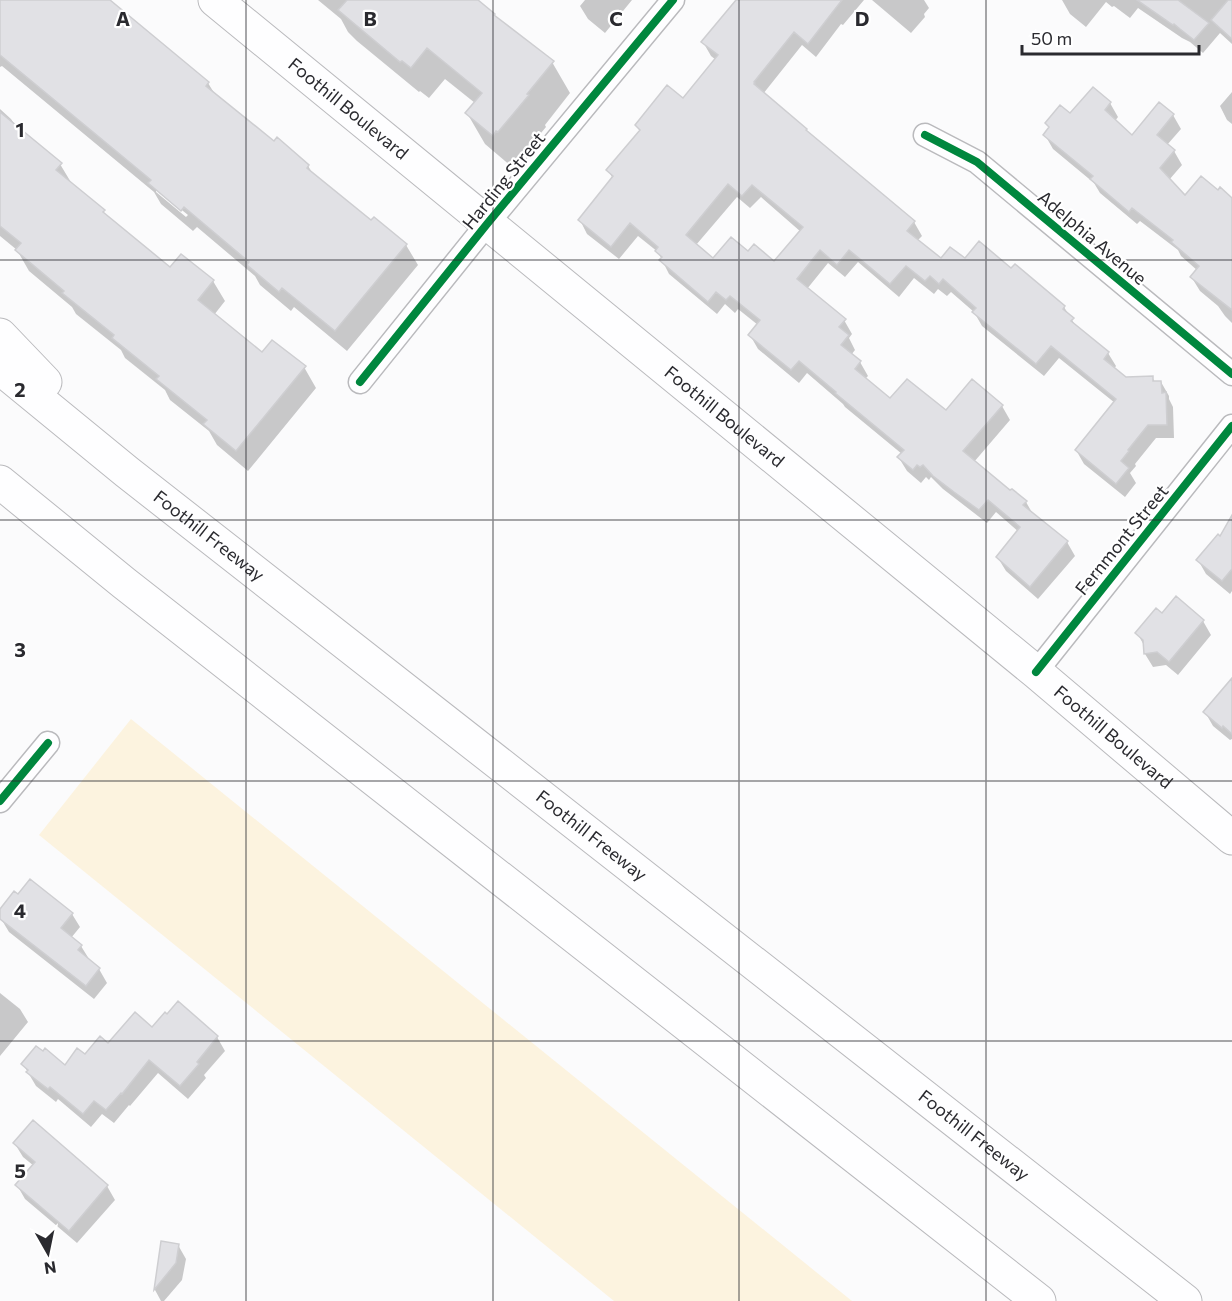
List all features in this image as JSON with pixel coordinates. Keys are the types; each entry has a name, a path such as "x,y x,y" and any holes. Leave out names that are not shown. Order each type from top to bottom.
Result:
{"main road":[{"name":"Foothill Boulevard","path":"215,0 1036,672 1232,838"},
{"path":"0,335 127,472"},
{"name":"Foothill Freeway","path":"0,368 127,472 1185,1301"},
{"path":"0,482 124,583 1039,1301"},
{"path":"0,496 124,583"}],"street":[{"name":"Harding Street","path":"360,382 673,0"},
{"name":"Adelphia Avenue","path":"925,135 977,162 1232,374"},
{"name":"Fernmont Street","path":"1036,672 1232,426"},
{"path":"0,801 48,743"}],"shaded area":[{"path":"131,719 852,1301 614,1301 39,835"}],"building":[{"path":"0,0 110,0 209,82 206,86 274,141 277,137 309,165 307,168 371,220 374,217 407,244 335,331 282,288 279,292 247,265 249,262 184,207 181,211 148,183 151,180 0,55"},
{"path":"347,0 478,0 554,61 527,94 529,95 493,136 465,113 482,93 427,48 411,68 402,61 400,62 338,10"},
{"path":"736,0 842,0 808,44 794,32 754,84 915,221 907,231 941,258 950,247 965,258 979,241 1011,268 1015,264 1065,306 1063,309 1074,318 1071,321 1109,352 1104,359 1126,377 1153,376 1153,381 1161,381 1162,393 1166,392 1167,425 1148,425 1121,461 1129,468 1116,484 1075,450 1116,399 1051,346 1036,364 972,312 976,308 943,279 939,284 930,276 925,281 906,266 890,284 849,250 837,265 820,250 797,279 846,319 839,327 849,335 841,345 861,361 855,369 890,398 907,379 946,410 972,379 1003,405 963,451 1027,501 1023,505 1068,541 1030,587 996,557 1020,527 988,500 979,510 933,476 923,465 920,467 917,465 913,470 897,457 904,450 799,361 791,370 748,335 760,320 730,296 726,300 716,292 708,302 659,260 662,257 655,251 658,247 630,223 611,247 578,220 613,176 606,170 640,130 635,125 667,85 683,98 718,55 701,42","holes":["728,184 742,196 752,185 803,227 774,261 754,244 748,251 731,237 713,258 686,235"]},
{"path":"1137,0 1178,0 1209,23 1194,40"},
{"path":"1228,0 1232,0 1232,39 1211,20"},
{"path":"1093,87 1111,102 1105,110 1132,135 1159,102 1174,114 1157,135 1175,150 1160,168 1185,195 1201,176 1218,190 1220,187 1232,198 1232,310 1190,277 1199,266 1171,242 1173,240 1132,208 1129,212 1090,179 1093,176 1043,135 1049,127 1045,123 1060,105 1070,113"},
{"path":"0,112 62,163 56,170 170,267 181,254 214,280 198,300 262,352 272,340 306,366 236,451 203,424 207,420 156,379 159,376 112,338 114,335 62,293 64,291 15,250 21,243 0,226"},
{"path":"1232,515 1232,569 1222,581 1196,560 1218,534 1220,536"},
{"path":"1176,596 1204,620 1169,662 1157,652 1144,654 1143,640 1135,633 1156,608 1162,613"},
{"path":"1232,678 1232,734 1203,712"},
{"path":"30,879 73,913 61,928 82,945 78,950 100,968 86,986 0,919 0,909 14,891 18,894"},
{"path":"178,1001 218,1036 197,1062 199,1064 180,1086 149,1060 106,1110 94,1101 83,1114 50,1087 48,1089 26,1072 28,1070 21,1064 36,1046 43,1051 45,1048 65,1065 77,1048 85,1054 100,1036 108,1043 135,1012 152,1027"},
{"path":"33,1120 108,1185 69,1231 15,1185 35,1162 13,1143"},
{"path":"161,1241 179,1244 176,1263 154,1290"}],"cycle path":[{"path":"360,382 487,224 673,0"},
{"path":"925,135 977,162 1232,374"},
{"path":"1036,672 1232,426"},
{"path":"0,801 48,743"}]}
